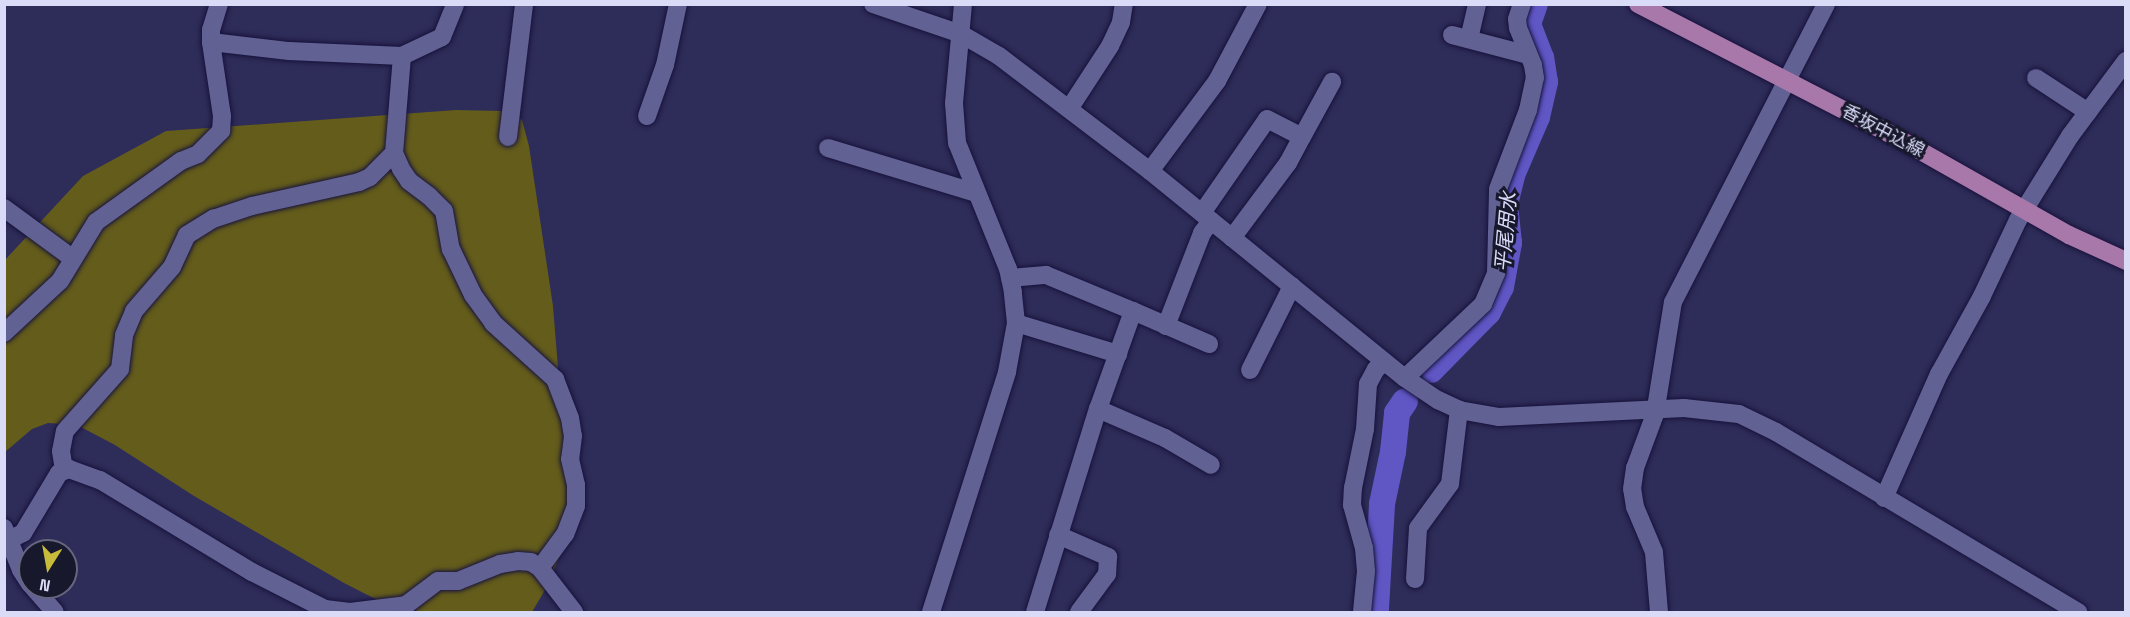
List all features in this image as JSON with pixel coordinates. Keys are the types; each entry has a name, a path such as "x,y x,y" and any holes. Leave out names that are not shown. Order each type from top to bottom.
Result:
{"main road":[{"name":"香坂中込線","path":"1638,4 1894,136 2091,247 2126,261"}],"street":[{"path":"4,333 60,281 96,222 181,161 198,154 221,130 222,116 211,42 211,30 219,4"},
{"path":"211,42 289,51 402,57 442,37 455,4"},
{"path":"508,137 524,4"},
{"path":"647,116 665,65 678,4"},
{"path":"873,4 961,34 999,56 1150,171 1423,392 1459,410 1499,417 1705,408 1748,417 1884,498 1938,527 2078,612"},
{"path":"931,612 1007,372 1016,324 1010,278 957,143 954,128 954,103 963,4"},
{"path":"1069,109 1110,46 1120,22 1124,4"},
{"path":"1150,171 1217,81 1258,4"},
{"path":"1477,4 1461,37 1528,55"},
{"path":"1405,378 1472,317 1491,291 1497,264 1498,189 1528,110 1535,78 1518,28 1517,19 1522,4"},
{"path":"1659,612 1654,552 1635,507 1632,489 1635,468 1656,409 1673,302 1826,4"},
{"path":"402,57 394,153 409,181 444,211 451,249 473,295 493,323 555,379 562,393 573,436 570,459 576,485 576,506 573,519 565,534 540,568"},
{"path":"1884,498 1939,374 1982,296 2024,210 2088,112 2126,61"},
{"path":"2036,78 2088,112"},
{"path":"1232,238 1288,163 1332,82"},
{"path":"1166,326 1207,217 1266,119 1302,137"},
{"path":"828,148 976,193"},
{"path":"18,557 7,534 23,533 64,470 61,452 65,431 120,369 124,335 134,311 172,267 187,236 213,219 252,206 359,182 370,177 394,153"},
{"path":"4,208 72,258"},
{"path":"1010,278 1046,275 1209,344"},
{"path":"1250,370 1292,286"},
{"path":"1035,612 1098,409 1133,311"},
{"path":"1016,324 1118,354"},
{"path":"1362,612 1366,571 1364,548 1352,505 1353,488 1365,429 1368,384 1376,369 1385,362"},
{"path":"1098,409 1165,438 1210,465"},
{"path":"1415,579 1418,528 1450,484 1459,410"},
{"path":"64,470 81,471 100,480 252,572 325,609 350,612 406,605 438,581 458,580 500,564 531,562 540,568 574,612"},
{"path":"1058,535 1108,557 1107,574 1078,612"},
{"path":"43,599 55,612"}],"shaded area":[{"path":"456,110 502,111 522,120 529,146 553,306 569,504 561,553 549,583 532,612 431,612 395,609 344,583 194,496 115,445 77,425 48,423 32,429 5,452 4,261 83,176 166,131"}],"waterway":[{"name":"平尾用水","path":"1431,370 1488,312 1501,287 1509,243 1505,204 1512,175 1537,117 1545,82 1541,58 1528,24 1535,4"},
{"name":"平尾用水","path":"1376,609 1382,504 1393,452 1397,413 1405,401"}]}
